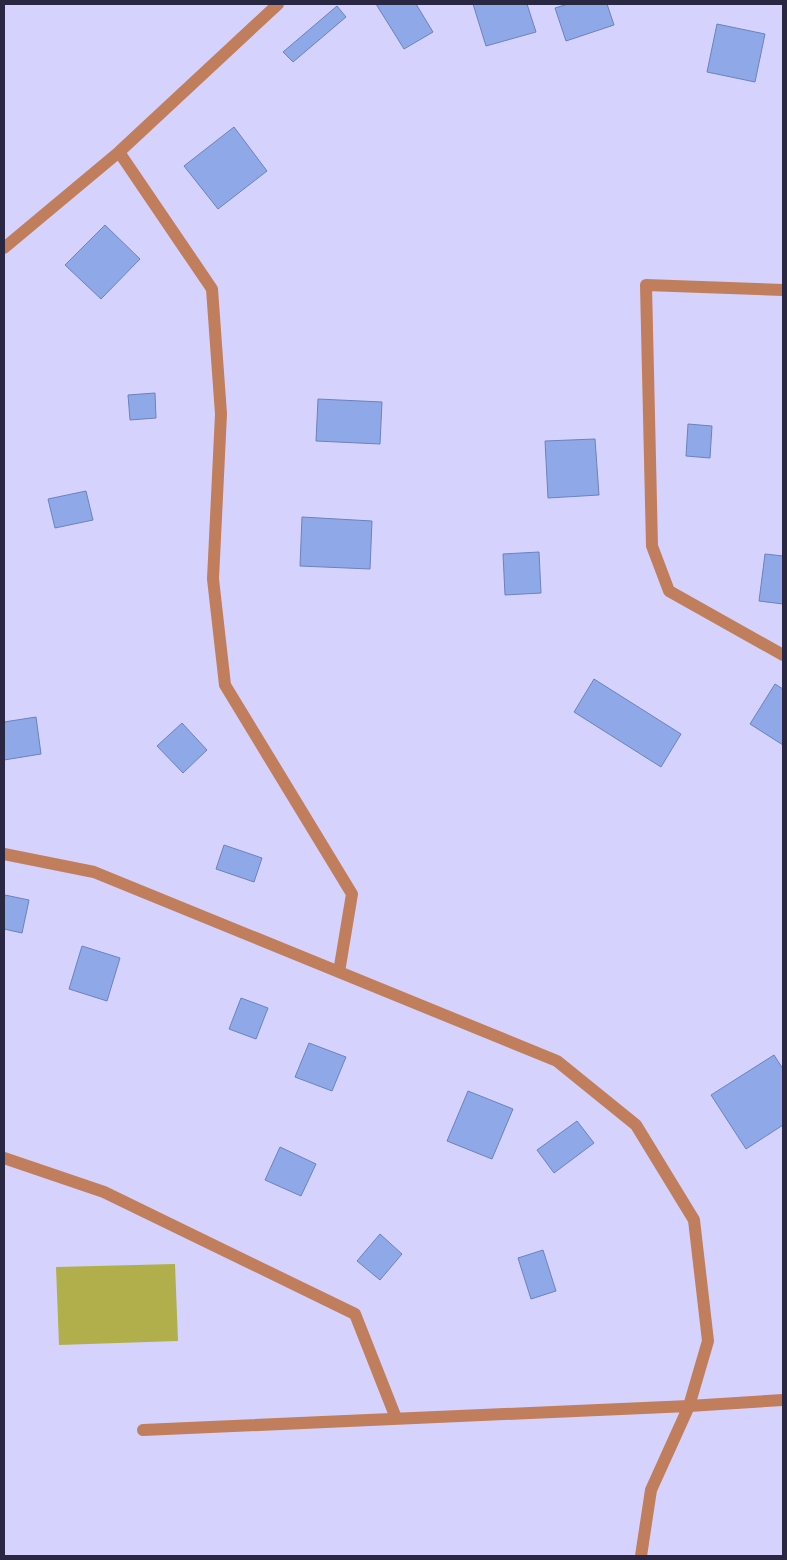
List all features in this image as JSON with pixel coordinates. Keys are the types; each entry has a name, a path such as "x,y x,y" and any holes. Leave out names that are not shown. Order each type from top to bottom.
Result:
{"street":[{"path":"4,248 119,152 278,4"},
{"path":"119,152 212,289 221,414 213,579 226,685 352,894 339,972"},
{"path":"783,290 646,285 652,546 669,591 783,655"},
{"path":"4,854 94,872 557,1061 636,1125 694,1220 708,1341 689,1406 651,1490 641,1556"},
{"path":"4,1158 104,1192 355,1314 396,1418"},
{"path":"143,1430 689,1406 783,1400"}],"shaded area":[{"path":"175,1264 178,1341 59,1345 56,1267"}],"building":[{"path":"376,4 416,4 433,32 404,49"},
{"path":"473,4 527,4 536,32 486,46"},
{"path":"568,4 607,4 614,25 566,41 555,8"},
{"path":"337,6 346,17 293,62 283,52"},
{"path":"717,24 765,34 755,82 707,72"},
{"path":"234,127 267,171 218,209 184,166"},
{"path":"105,225 140,259 101,299 65,265"},
{"path":"155,393 156,418 130,420 128,395"},
{"path":"318,399 382,402 380,444 316,441"},
{"path":"688,424 712,426 710,458 686,456"},
{"path":"595,439 599,495 548,498 545,441"},
{"path":"86,491 93,520 55,528 48,499"},
{"path":"302,517 372,521 370,569 300,566"},
{"path":"539,552 541,593 505,595 503,554"},
{"path":"765,554 783,556 783,604 759,601"},
{"path":"594,679 681,734 661,767 574,712"},
{"path":"775,684 783,689 783,745 750,724"},
{"path":"36,717 41,754 4,760 4,722"},
{"path":"182,723 207,750 183,773 157,746"},
{"path":"224,845 262,858 254,882 216,869"},
{"path":"5,895 29,900 22,933 4,929"},
{"path":"82,946 120,958 107,1001 69,989"},
{"path":"241,998 268,1008 256,1039 229,1029"},
{"path":"309,1043 346,1057 332,1091 295,1077"},
{"path":"774,1055 783,1069 783,1125 746,1149 711,1095"},
{"path":"468,1091 513,1109 492,1159 447,1141"},
{"path":"577,1121 594,1143 554,1173 537,1150"},
{"path":"280,1147 316,1164 301,1196 265,1180"},
{"path":"380,1234 402,1254 380,1280 357,1261"},
{"path":"543,1250 556,1291 531,1299 518,1258"}]}
